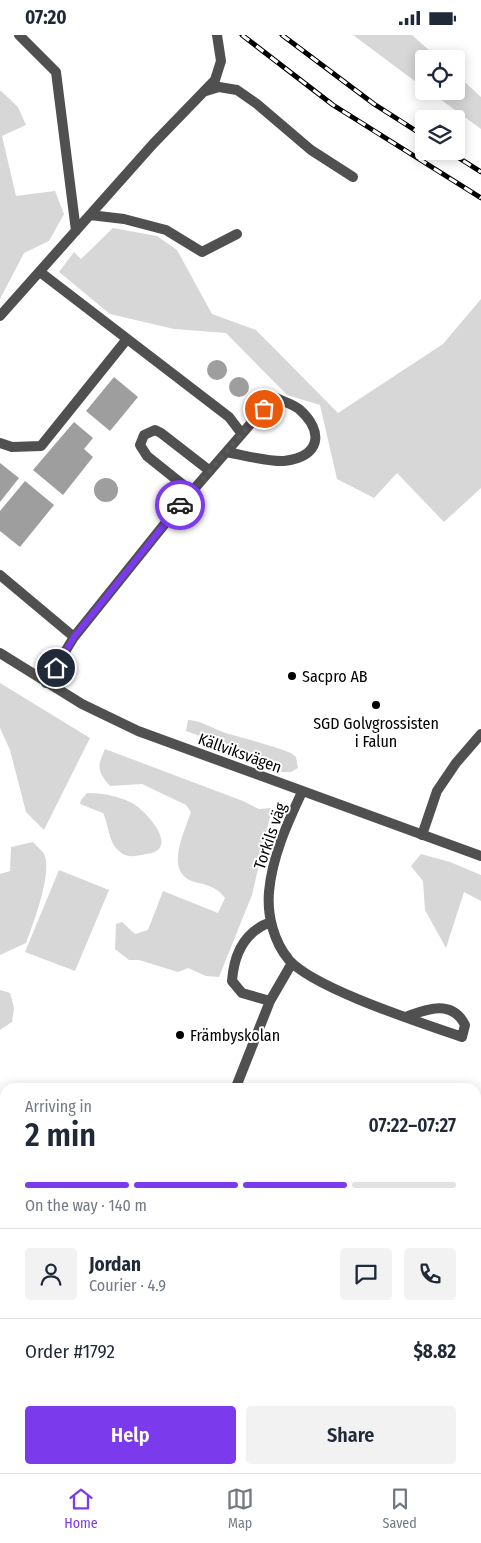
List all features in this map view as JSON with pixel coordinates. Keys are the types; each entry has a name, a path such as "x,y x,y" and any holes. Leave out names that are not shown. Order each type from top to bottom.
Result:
{"street":[{"path":"19,35 56,72 76,231"},
{"path":"0,316 165,131 215,80 221,61 217,35"},
{"path":"205,91 219,87 237,90 257,104 311,150 353,177"},
{"path":"90,215 124,219 166,230 202,252 237,234"},
{"path":"40,272 229,417 242,434"},
{"path":"0,443 12,447 41,446 127,339"},
{"path":"46,683 74,637 192,492 226,452 274,397 298,408 316,430 316,438 311,450 306,455 283,461 226,452"},
{"path":"192,492 147,456 140,445 144,435 155,430 161,433 210,471"},
{"path":"0,575 74,637"},
{"name":"Källviksvägen","path":"0,653 82,704 138,731 481,856"},
{"path":"422,835 437,791 456,763 481,734"},
{"name":"Torkils väg","path":"302,792 280,841 273,868 269,895 274,934 292,963 324,983 405,1017 462,1037 465,1025 460,1016 452,1009 429,1010 405,1017"},
{"path":"270,1001 242,993 232,981 233,967 248,935 271,922"},
{"path":"238,1083 270,1001 292,963"}],"shaded area":[{"path":"353,35 412,35 429,50 415,50 415,81"},
{"path":"465,82 481,97 481,129 465,117 465,110 455,110 441,100 465,100"},
{"path":"0,90 18,107 26,125 2,136 16,196 55,191 64,214 49,241 24,253 0,299"},
{"path":"113,228 157,236 177,250 212,314 256,330 338,413 443,344 481,299 481,488 444,522 397,473 374,498 337,479 320,405 287,395 226,333 174,329 110,314 59,272 74,252 81,259"},
{"path":"217,360 224,363 227,370 224,377 217,380 210,377 207,370 210,363"},
{"path":"114,377 138,397 110,431 86,411"},
{"path":"239,377 246,380 249,387 246,394 239,397 232,394 229,387 232,380"},
{"path":"74,422 93,438 84,449 93,457 63,495 33,470"},
{"path":"0,463 19,478 0,502"},
{"path":"106,478 114,482 118,490 114,498 106,502 98,498 94,490 98,482"},
{"path":"25,481 54,505 20,547 0,531 0,511"},
{"path":"0,683 90,738 44,830 26,812 10,750 0,728"},
{"path":"188,720 193,720 224,733 291,753 296,757 298,768 291,772 282,772 247,753 186,731"},
{"path":"105,749 243,801 259,809 272,808 252,895 219,977 206,976 188,968 178,972 139,960 129,960 115,949 116,924 122,922 135,934 148,930 163,891 218,913 225,898 214,888 188,879 181,872 178,864 178,854 191,812 186,805 142,784 110,786 100,769"},
{"path":"87,793 116,797 132,803 144,812 160,835 162,843 159,849 152,853 135,856 121,853 113,843 103,813 80,804"},
{"path":"33,842 44,854 46,862 46,873 41,898 26,943 0,955 0,874 10,871 11,847"},
{"path":"421,854 450,862 481,875 481,901 464,892 446,948 425,910 423,881 411,866"},
{"path":"59,870 109,890 75,971 25,952"},
{"path":"0,990 10,993 14,1008 12,1022 0,1030"}],"railway":[{"path":"242,35 333,105 481,198"},
{"path":"282,35 374,104 415,130"},
{"path":"462,160 481,172"}],"way so far":[{"path":"180,505 264,409"}],"place":[{"name":"Sacpro AB","path":"292,676"},
{"name":"SGD Golvgrossisten i Falun","path":"376,705"},
{"name":"Främbyskolan","path":"180,1035"}],"route":[{"path":"56,668 74,637 180,505"}]}
